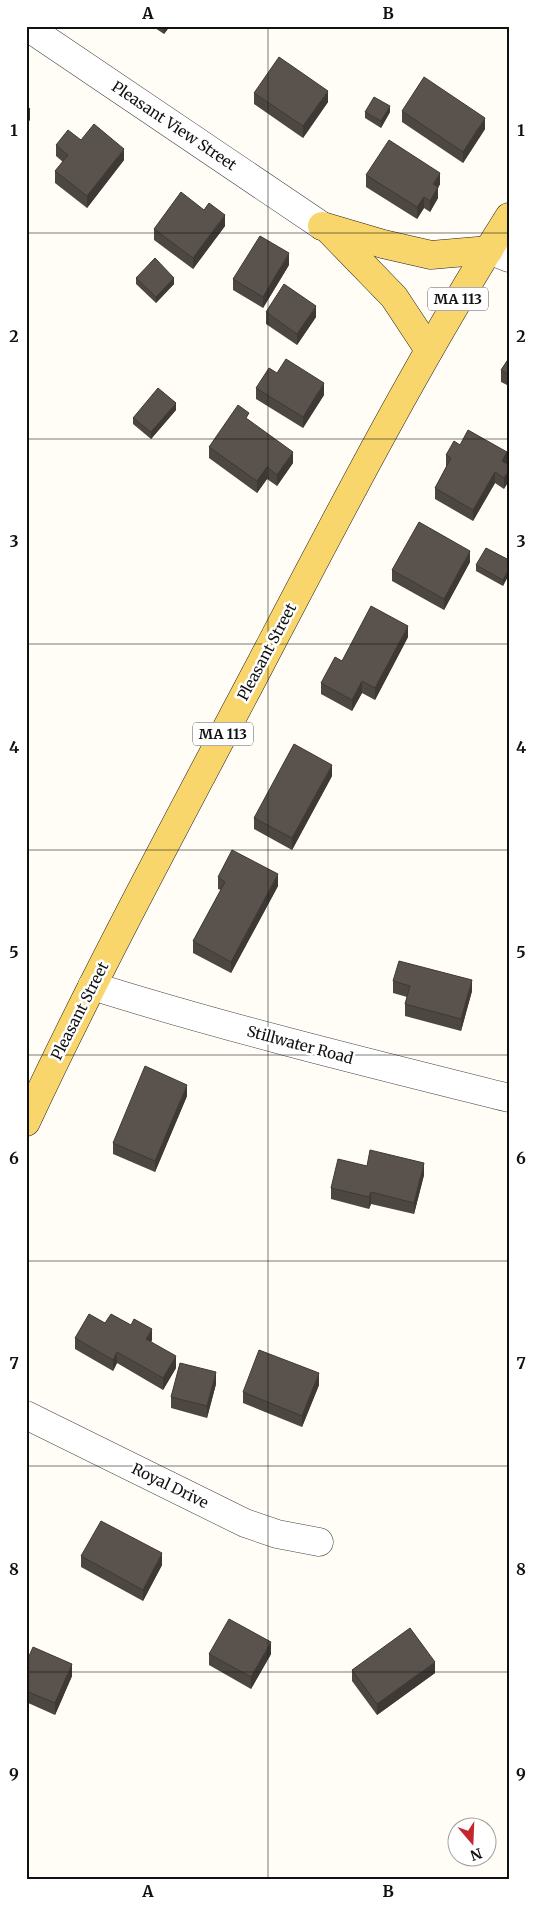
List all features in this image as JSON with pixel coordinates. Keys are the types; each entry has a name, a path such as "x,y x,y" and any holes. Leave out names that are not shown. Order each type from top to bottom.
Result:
{"main road":[{"name":"Pleasant Street","path":"26,1122 65,1039 155,862 329,533 428,350 499,254 509,217"},
{"path":"322,226 383,244 431,255 499,254"},
{"path":"322,226 330,231 394,297 428,350"}],"street":[{"name":"Pleasant View Street","path":"26,26 322,226"},
{"name":"Stillwater Road","path":"92,986 176,1012 289,1043 509,1098"},
{"name":"Royal Drive","path":"26,1415 245,1523 277,1534 319,1542"}],"building":[{"path":"279,57 328,91 303,126 254,93"},
{"path":"424,77 485,118 463,152 402,111"},
{"path":"374,97 390,106 381,121 365,112"},
{"path":"26,106 30,109 26,114"},
{"path":"94,124 124,149 87,196 55,171 68,155 56,145 68,130 81,140"},
{"path":"389,140 440,173 433,184 438,187 430,201 424,197 417,207 366,175"},
{"path":"181,192 204,210 209,203 225,215 193,258 154,229"},
{"path":"260,236 289,253 263,297 233,279"},
{"path":"155,258 174,278 156,297 136,278"},
{"path":"284,284 316,306 297,334 266,312"},
{"path":"509,358 509,375 501,370"},
{"path":"286,359 324,383 303,417 256,388 269,368 277,373"},
{"path":"158,388 176,403 151,432 133,418"},
{"path":"238,405 249,413 246,418 293,452 277,475 267,467 257,481 209,447"},
{"path":"468,430 507,452 502,461 509,465 509,470 504,478 495,472 473,510 435,488 451,458 446,455 454,441 460,445"},
{"path":"419,522 470,551 444,599 392,570"},
{"path":"486,548 509,560 509,569 503,580 476,565"},
{"path":"371,606 408,626 375,688 362,681 352,700 321,683 335,657 342,661"},
{"path":"294,744 332,765 292,838 254,818"},
{"path":"232,850 278,874 231,962 193,941 225,882 218,877"},
{"path":"399,961 472,980 461,1019 405,1004 410,986 393,981"},
{"path":"145,1066 187,1085 155,1161 113,1143"},
{"path":"370,1150 424,1163 414,1203 371,1192 369,1197 331,1188 338,1159 367,1166"},
{"path":"89,1314 105,1323 111,1314 131,1325 134,1319 152,1329 146,1339 176,1356 163,1378 117,1352 113,1360 75,1338"},
{"path":"259,1350 319,1373 302,1416 243,1392"},
{"path":"180,1363 216,1372 207,1406 171,1397"},
{"path":"101,1521 162,1553 143,1590 81,1556"},
{"path":"229,1619 271,1642 251,1677 209,1654"},
{"path":"410,1628 435,1662 377,1704 352,1670"},
{"path":"33,1647 72,1664 55,1703 26,1691 26,1663"}]}
